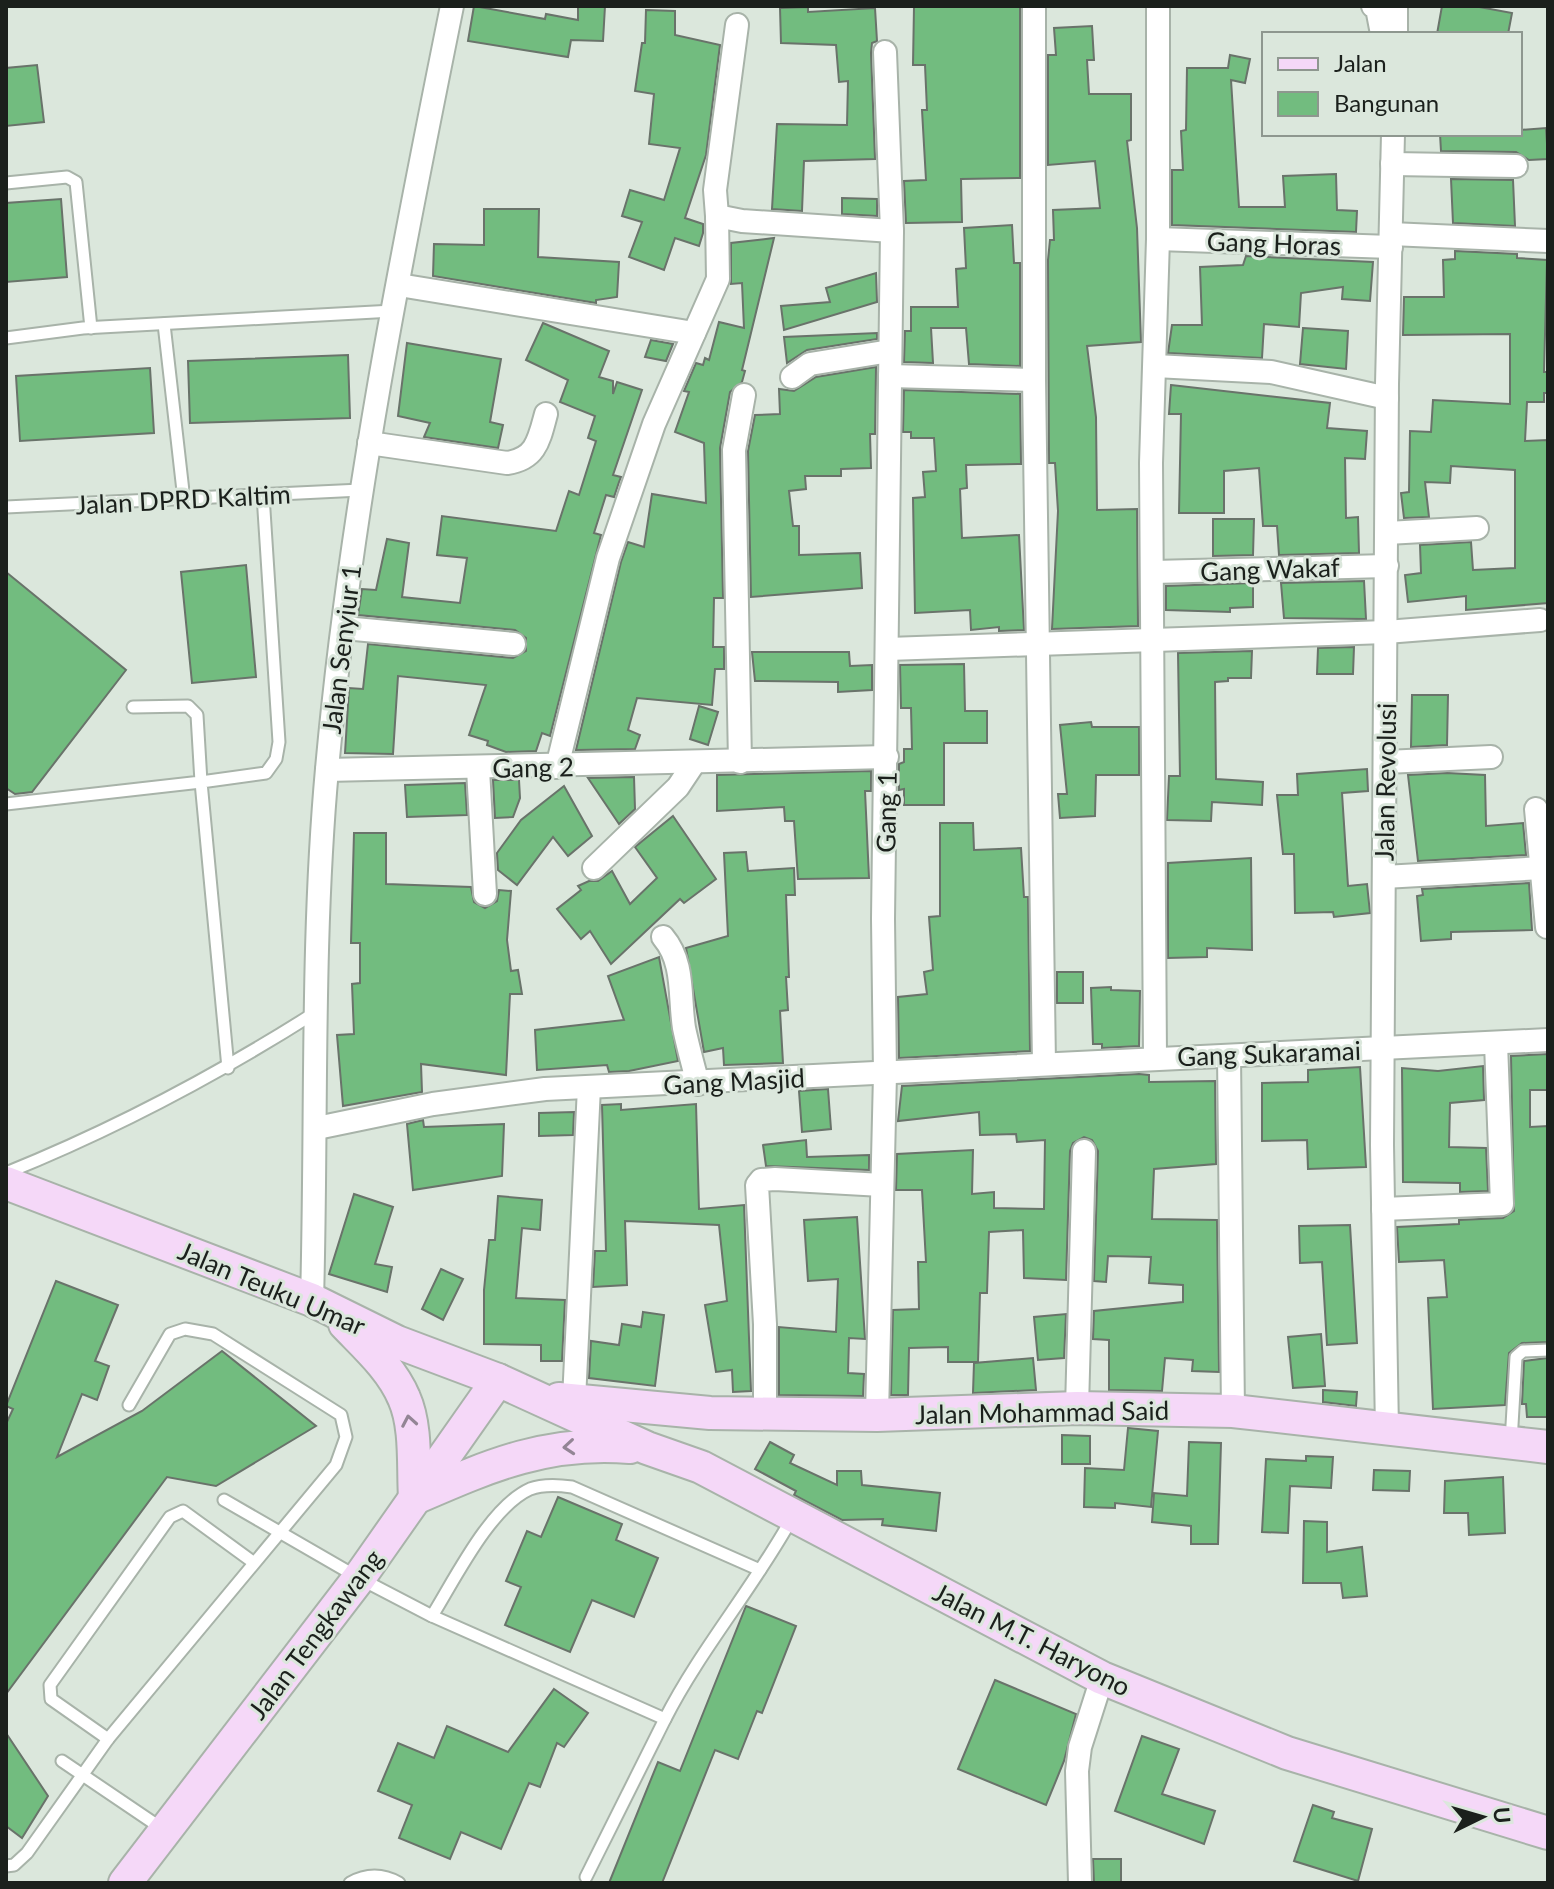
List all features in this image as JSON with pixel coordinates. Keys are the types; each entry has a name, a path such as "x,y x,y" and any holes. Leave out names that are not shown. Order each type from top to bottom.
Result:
{"main road":[{"name":"Jalan Teuku Umar","path":"6,1183 322,1304 397,1342 536,1397"},
{"path":"322,1304 382,1363 405,1398 411,1431 415,1498 535,1451 575,1446 647,1448"},
{"name":"Jalan Tengkawang","path":"125,1883 359,1578 498,1380"},
{"name":"Jalan Mohammad Said","path":"536,1397 710,1413 877,1415 1077,1408 1233,1411 1548,1447"},
{"name":"Jalan M.T. Haryono","path":"536,1397 647,1448 701,1467 1102,1678 1287,1753 1548,1833"},
{"path":"701,1467 710,1413"}],"street":[{"name":"Jalan Senyiur 1","path":"322,1304 316,1012 327,770 361,490 452,6"},
{"path":"1034,6 1034,380 1044,1064"},
{"path":"1155,1058 1151,463 1158,239 1158,6"},
{"path":"1373,6 1377,8 1382,32"},
{"path":"1396,6 1396,32"},
{"path":"557,767 608,558 654,424 718,279 715,190 737,25"},
{"name":"Gang 1","path":"877,1415 885,1074 883,919 891,220 885,52"},
{"name":"Jalan Revolusi","path":"1387,1430 1383,1049 1387,398 1393,136"},
{"path":"1392,164 1516,166"},
{"path":"717,216 742,221 891,220"},
{"name":"Gang Horas","path":"1158,239 1548,241"},
{"path":"399,285 694,333"},
{"path":"792,377 810,364 890,351"},
{"path":"1155,366 1271,372 1387,398"},
{"path":"890,376 1034,380"},
{"path":"740,762 734,450 744,395"},
{"path":"369,443 507,463 521,461 537,447 546,414"},
{"path":"1387,533 1477,528"},
{"name":"Gang Wakaf","path":"1153,572 1387,566"},
{"path":"888,649 1386,632 1540,620"},
{"path":"344,628 514,644"},
{"name":"Gang 2","path":"327,770 478,769 887,757"},
{"path":"1386,762 1491,757"},
{"path":"594,868 678,787 694,763"},
{"path":"478,769 485,894"},
{"path":"1536,809 1547,927"},
{"path":"1384,877 1542,868"},
{"path":"663,937 673,949 684,1027 698,1084"},
{"name":"Gang Sukaramai","path":"1155,1058 1548,1040"},
{"path":"1383,1209 1502,1204 1496,1043"},
{"path":"1229,1056 1233,1411"},
{"name":"Gang Masjid","path":"317,1128 433,1104 589,1087 698,1084 1155,1058"},
{"path":"574,1400 589,1087"},
{"path":"1077,1408 1084,1151"},
{"path":"765,1413 765,1324 757,1185 766,1179 882,1185"},
{"path":"1080,1883 1077,1771 1080,1747 1102,1678"}],"lane":[{"path":"6,183 67,177 76,182 91,328"},
{"path":"6,338 91,328 393,311"},
{"path":"164,324 184,500"},
{"name":"Jalan DPRD Kaltim","path":"6,507 361,490"},
{"path":"6,804 266,773 276,759 279,742 263,495"},
{"path":"133,707 188,706 197,715 228,1068"},
{"path":"6,1173 83,1142 228,1068 316,1012"},
{"path":"6,1866 14,1865 27,1853 108,1739 277,1532 336,1465 346,1437 341,1415 213,1334 185,1329 170,1334 129,1405"},
{"path":"1511,1444 1516,1357 1523,1351 1548,1350"},
{"path":"432,1616 491,1524 511,1502 530,1489 555,1484 572,1487 760,1570"},
{"path":"224,1500 432,1616 665,1719"},
{"path":"108,1739 51,1699 50,1685 170,1517 183,1511 253,1562"},
{"path":"586,1877 680,1689 793,1516"},
{"path":"62,1761 124,1807 165,1831"},
{"path":"350,1883 361,1877 387,1876 399,1883"}],"building":[{"path":"474,6 545,19 546,14 578,20 578,6 605,6 603,41 571,40 568,57 468,41"},
{"path":"1020,6 1020,178 961,179 962,222 906,223 904,181 926,180 922,110 927,110 925,65 913,65 914,7"},
{"path":"1442,6 1474,6 1512,13 1508,32 1437,32"},
{"path":"808,7 808,12 875,8 877,41 872,43 871,53 875,159 804,161 802,211 772,209 777,124 847,125 848,81 839,82 836,45 781,43 780,8"},
{"path":"646,10 675,11 675,35 720,45 706,155 685,218 703,224 703,233 699,246 675,238 664,270 629,257 642,222 622,216 630,190 664,200 680,148 649,144 654,94 635,91 642,43 645,43"},
{"path":"1092,26 1094,60 1087,60 1089,94 1131,94 1131,140 1127,141 1137,228 1141,342 1087,346 1096,417 1097,510 1137,509 1138,626 1052,629 1058,511 1055,463 1049,463 1048,260 1050,240 1054,240 1053,210 1100,208 1095,161 1048,165 1048,55 1056,55 1054,28"},
{"path":"1230,55 1250,59 1245,83 1231,80 1239,207 1285,207 1283,176 1336,174 1337,210 1357,211 1356,232 1172,225 1172,170 1183,170 1181,131 1186,130 1187,68 1228,68"},
{"path":"37,65 44,122 6,126 6,68"},
{"path":"1546,128 1548,159 1529,160 1516,152 1441,151 1440,136 1522,136 1522,130"},
{"path":"1451,179 1513,180 1515,226 1453,223"},
{"path":"842,198 877,199 877,216 842,214"},
{"path":"61,199 67,277 6,282 6,203"},
{"path":"484,209 539,209 538,257 619,262 617,297 596,300 596,303 433,276 434,244 484,245"},
{"path":"1012,225 1014,263 1020,263 1020,366 969,364 966,328 931,328 933,363 904,362 905,331 911,331 911,307 958,307 956,269 966,268 964,228"},
{"path":"774,238 742,370 745,371 742,382 730,392 720,448 723,598 714,598 713,647 724,647 724,669 715,669 712,705 637,698 628,730 640,735 635,749 576,750 621,562 628,542 644,547 652,494 706,503 704,443 675,432 689,392 684,391 696,363 703,365 705,358 709,360 719,322 744,328 742,283 731,284 731,243"},
{"path":"1455,251 1517,254 1517,258 1547,260 1544,372 1548,372 1548,393 1544,393 1544,402 1527,402 1525,441 1548,440 1548,603 1466,610 1466,596 1408,602 1405,575 1421,573 1420,545 1471,542 1473,570 1515,568 1515,470 1451,466 1450,483 1425,482 1429,517 1404,518 1401,493 1409,492 1410,431 1431,432 1433,400 1510,404 1510,334 1403,335 1404,297 1444,297 1443,260 1455,259"},
{"path":"1246,256 1373,262 1370,301 1342,299 1343,287 1301,293 1299,327 1264,324 1262,358 1168,353 1172,325 1202,325 1200,267 1243,265"},
{"path":"876,273 877,302 784,330 781,306 830,302 826,288"},
{"path":"543,323 609,351 599,377 613,381 613,394 617,382 642,390 613,475 621,477 614,497 606,495 594,533 601,535 550,736 542,733 536,751 506,752 487,745 488,741 469,735 486,685 398,676 393,754 345,753 349,688 363,689 368,644 513,658 526,651 526,638 515,630 358,615 362,589 376,590 387,539 409,543 402,597 460,603 467,558 437,555 442,516 556,531 569,491 579,495 596,441 588,438 595,416 560,402 568,380 526,360"},
{"path":"1303,328 1348,331 1346,369 1300,364"},
{"path":"877,333 877,339 807,350 787,363 784,337"},
{"path":"651,340 673,344 666,361 645,357"},
{"path":"407,343 501,359 490,422 503,425 498,448 424,437 430,423 398,416"},
{"path":"348,355 350,418 190,423 188,361"},
{"path":"876,367 875,434 870,434 871,468 841,469 841,476 805,476 806,489 789,491 793,526 799,526 799,555 860,553 862,588 751,597 748,451 755,415 780,414 779,389 794,391 816,377"},
{"path":"150,368 154,433 20,441 16,376"},
{"path":"1171,385 1330,403 1327,428 1367,431 1365,459 1345,458 1346,518 1358,517 1359,553 1279,555 1277,526 1263,526 1259,468 1224,471 1224,513 1179,513 1181,414 1169,414"},
{"path":"904,390 1020,394 1021,464 966,465 967,488 960,489 962,538 1019,535 1024,630 999,631 999,627 971,630 970,610 915,613 913,498 925,497 923,472 936,471 934,438 911,438 911,432 903,432"},
{"path":"1213,519 1254,519 1253,555 1213,556"},
{"path":"246,565 256,677 192,683 181,572"},
{"path":"6,572 126,670 32,792 15,794 6,788"},
{"path":"1364,581 1366,619 1284,618 1281,583"},
{"path":"1253,583 1253,607 1230,608 1230,612 1166,610 1166,586"},
{"path":"1354,647 1353,674 1317,674 1318,648"},
{"path":"1252,651 1251,678 1228,678 1228,681 1215,682 1216,779 1263,782 1262,805 1212,802 1211,821 1167,820 1169,776 1180,776 1178,653"},
{"path":"752,652 849,652 850,666 872,665 872,690 838,692 838,682 755,681"},
{"path":"964,664 965,711 987,711 987,743 944,743 944,805 904,805 904,789 899,790 899,764 904,762 904,749 912,749 911,708 901,708 900,665"},
{"path":"1412,695 1448,695 1447,745 1411,747"},
{"path":"699,706 718,712 708,745 690,739"},
{"path":"1091,722 1092,727 1139,727 1139,775 1096,775 1095,816 1060,818 1058,794 1067,794 1060,725"},
{"path":"1367,769 1368,791 1342,793 1348,886 1367,884 1370,913 1334,917 1333,912 1295,913 1294,854 1283,854 1277,795 1298,795 1297,774"},
{"path":"871,771 871,791 865,791 869,878 798,879 794,821 785,821 784,807 717,811 717,775"},
{"path":"1408,775 1485,775 1486,826 1523,823 1526,855 1418,861"},
{"path":"634,777 635,809 619,824 588,778"},
{"path":"493,780 519,780 520,798 513,817 495,818"},
{"path":"465,783 467,815 407,817 405,785"},
{"path":"564,786 592,836 568,856 553,837 517,885 498,870 497,853 521,820"},
{"path":"673,816 716,879 684,903 680,899 611,964 590,931 581,939 557,909 581,890 578,886 598,881 612,871 630,904 657,878 635,847"},
{"path":"940,823 973,823 974,850 1021,848 1024,897 1028,897 1030,1051 899,1058 898,997 927,994 924,972 933,970 929,917 940,916"},
{"path":"354,833 386,833 386,884 471,887 474,902 485,908 497,901 499,890 511,891 507,940 511,971 518,970 522,994 510,994 506,1075 421,1064 422,1092 343,1106 337,1035 354,1034 352,984 360,983 360,943 351,943"},
{"path":"746,852 748,871 794,868 795,895 786,895 789,977 786,977 788,1010 780,1011 783,1063 724,1065 723,1048 704,1052 686,948 728,936 724,853"},
{"path":"1251,858 1252,950 1207,948 1207,957 1168,958 1168,863"},
{"path":"1529,883 1532,930 1451,932 1451,939 1421,941 1417,896 1423,895 1422,889"},
{"path":"659,957 678,1061 629,1071 609,1072 607,1065 537,1070 535,1030 624,1020 608,976"},
{"path":"1057,972 1083,972 1083,1003 1057,1003"},
{"path":"1111,987 1111,990 1140,991 1139,1046 1102,1048 1102,1044 1093,1044 1091,988"},
{"path":"1548,1054 1548,1090 1530,1090 1530,1127 1548,1126 1548,1342 1522,1343 1509,1353 1505,1405 1433,1409 1428,1298 1447,1297 1444,1260 1399,1262 1397,1227 1503,1218 1514,1211 1511,1056"},
{"path":"1483,1066 1484,1100 1450,1103 1449,1147 1486,1148 1488,1191 1460,1192 1460,1183 1403,1182 1402,1068 1438,1071"},
{"path":"1360,1067 1366,1167 1308,1169 1307,1140 1262,1141 1262,1083 1308,1082 1308,1070"},
{"path":"1149,1075 1149,1082 1215,1081 1216,1164 1154,1169 1152,1219 1217,1220 1219,1372 1192,1371 1193,1360 1165,1358 1162,1391 1109,1390 1109,1340 1093,1339 1094,1311 1183,1302 1183,1285 1149,1283 1151,1257 1108,1256 1106,1282 1094,1281 1098,1151 1092,1140 1084,1137 1073,1143 1070,1151 1066,1280 1024,1278 1023,1230 989,1232 987,1293 980,1293 978,1362 948,1362 948,1347 909,1348 908,1395 891,1395 893,1310 919,1309 918,1262 926,1262 922,1190 896,1190 897,1154 973,1150 972,1194 994,1192 994,1208 1044,1209 1045,1140 1017,1142 1016,1134 980,1135 979,1112 898,1121 902,1086"},
{"path":"828,1089 831,1129 802,1132 799,1091"},
{"path":"621,1104 621,1110 696,1104 699,1209 744,1205 751,1391 733,1392 732,1370 716,1372 705,1305 727,1301 719,1225 625,1221 627,1285 593,1287 595,1251 606,1251 602,1105"},
{"path":"574,1112 573,1135 539,1136 539,1113"},
{"path":"423,1120 424,1127 504,1124 502,1176 413,1190 407,1124"},
{"path":"806,1140 807,1157 869,1155 869,1170 766,1166 763,1145"},
{"path":"354,1194 393,1207 375,1264 392,1267 387,1292 329,1274"},
{"path":"498,1196 542,1200 540,1230 522,1228 516,1298 565,1300 562,1361 541,1361 541,1345 484,1344 484,1290 489,1240 495,1240"},
{"path":"857,1217 865,1339 849,1338 848,1373 864,1374 863,1396 779,1395 779,1327 836,1332 838,1279 808,1281 804,1220"},
{"path":"1350,1225 1357,1343 1327,1345 1322,1262 1300,1263 1299,1226"},
{"path":"441,1269 463,1279 443,1320 422,1309"},
{"path":"56,1281 118,1305 95,1361 109,1366 97,1400 82,1394 57,1457 142,1411 222,1351 316,1426 216,1486 167,1477 6,1694 6,1424 13,1409 6,1406"},
{"path":"643,1312 664,1315 655,1386 589,1378 591,1341 619,1345 622,1324 641,1327"},
{"path":"1066,1314 1064,1358 1038,1360 1034,1317"},
{"path":"1321,1334 1325,1386 1293,1388 1288,1337"},
{"path":"1033,1358 1036,1390 973,1393 974,1363"},
{"path":"1548,1358 1548,1417 1527,1417 1526,1404 1522,1404 1524,1361"},
{"path":"1323,1390 1357,1392 1356,1406 1323,1402"},
{"path":"1128,1428 1158,1431 1151,1507 1115,1503 1115,1508 1084,1507 1085,1468 1124,1470"},
{"path":"1062,1435 1090,1436 1090,1464 1062,1464"},
{"path":"770,1442 794,1455 790,1463 837,1485 837,1471 861,1471 862,1485 940,1493 936,1531 882,1525 883,1519 842,1520 794,1495 796,1491 755,1469"},
{"path":"1189,1442 1221,1443 1218,1544 1191,1544 1191,1526 1152,1522 1154,1493 1187,1496"},
{"path":"1306,1456 1333,1457 1331,1488 1290,1486 1288,1533 1262,1532 1266,1459 1306,1461"},
{"path":"1374,1470 1410,1471 1409,1491 1373,1490"},
{"path":"1503,1477 1505,1533 1469,1535 1468,1513 1444,1513 1445,1481"},
{"path":"558,1497 622,1524 616,1540 658,1558 634,1617 592,1600 570,1652 505,1625 521,1587 506,1581 527,1531 541,1537"},
{"path":"1304,1521 1327,1522 1327,1552 1362,1547 1367,1596 1343,1598 1341,1583 1303,1583"},
{"path":"746,1606 796,1626 762,1713 757,1711 738,1759 715,1750 662,1883 609,1883 658,1762 680,1771"},
{"path":"995,1680 1076,1714 1064,1761 1046,1805 958,1769"},
{"path":"554,1689 588,1713 564,1747 557,1743 540,1787 529,1783 501,1849 461,1832 450,1859 399,1838 412,1805 378,1791 398,1743 434,1758 447,1726 508,1752"},
{"path":"6,1733 48,1796 22,1838 6,1826"},
{"path":"1142,1736 1179,1749 1162,1794 1215,1811 1204,1844 1115,1811"},
{"path":"1313,1805 1334,1812 1332,1818 1372,1829 1358,1881 1294,1861"},
{"path":"1093,1859 1121,1859 1121,1883 1094,1883"}]}
